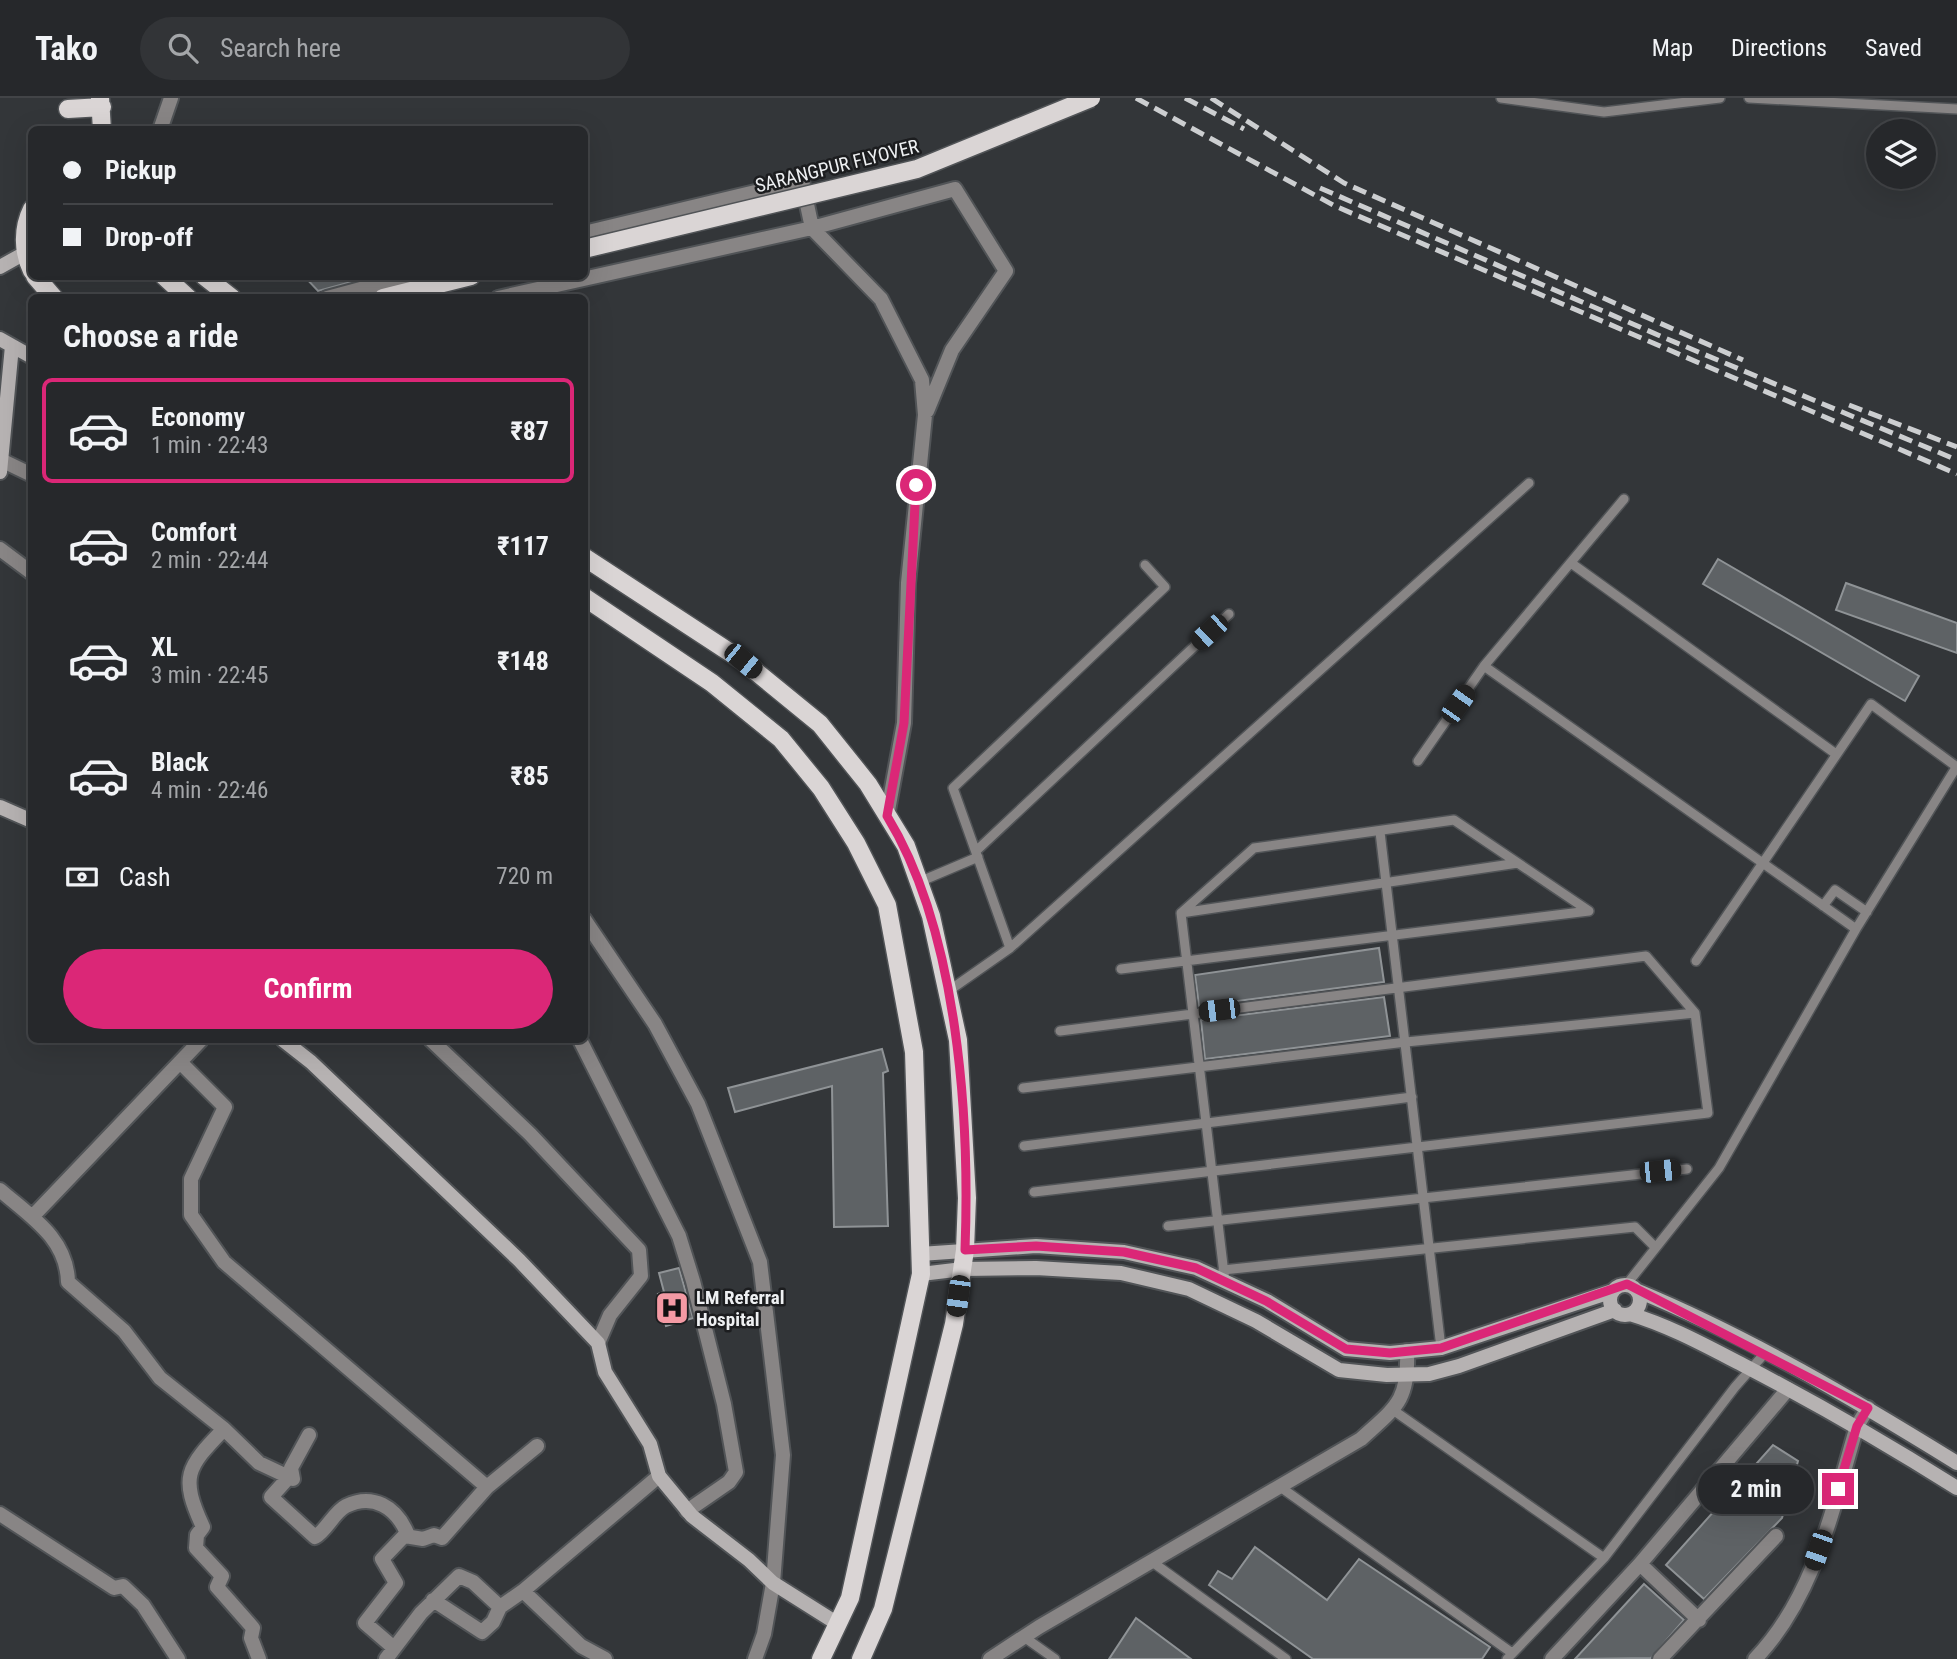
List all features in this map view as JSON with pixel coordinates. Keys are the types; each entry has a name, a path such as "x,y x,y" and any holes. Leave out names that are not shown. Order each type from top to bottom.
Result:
{"main road":[{"name":"SARANGPUR FLYOVER","path":"588,248 917,169 1091,98"},
{"path":"68,109 101,103 102,126"},
{"path":"28,216 25,253 28,261"},
{"path":"0,267 25,253"},
{"path":"38,280 51,294"},
{"path":"168,280 184,294"},
{"path":"209,280 227,294"},
{"path":"399,294 455,280"},
{"path":"1,466 6,343 28,355"},
{"path":"588,560 743,661 820,724 868,784 906,846 931,916 958,1040 967,1198 965,1250 954,1324 883,1609 861,1659"},
{"path":"588,600 712,683 781,739 821,788 856,843 887,905 914,1052 921,1274 850,1598 821,1659"},
{"path":"0,807 28,819"},
{"path":"287,1043 311,1062 519,1260 598,1343 605,1372 650,1444 659,1476 687,1511 749,1560 773,1584 838,1624"},
{"path":"920,1254 1036,1246 1124,1252 1196,1268 1224,1276 1346,1349 1407,1352 1441,1348 1626,1289 1673,1305 1765,1353 1868,1408 1957,1463"},
{"path":"921,1274 962,1269 1036,1268 1121,1273 1189,1289 1245,1315 1339,1370 1408,1374 1429,1374 1459,1366 1615,1310 1663,1324 1751,1369 1857,1426 1957,1488"},
{"path":"1615,1310 1611,1303 1626,1289"},
{"path":"1626,1289 1640,1304 1630,1314"}],"street":[{"path":"161,126 171,98"},
{"path":"588,232 802,181 813,228 881,299 922,380 925,415 908,583 904,723 887,816"},
{"path":"588,278 813,228 955,189 1006,271 951,350 925,415"},
{"path":"342,294 394,280"},
{"path":"516,294 579,280"},
{"path":"1,466 28,474"},
{"path":"0,549 28,570"},
{"path":"588,925 655,1024 698,1104 760,1262 783,1455 773,1584 764,1634 755,1659"},
{"path":"33,1217 198,1043"},
{"path":"434,1043 530,1134 639,1250 642,1276 610,1315 598,1343"},
{"path":"582,1043 678,1236 693,1281 724,1404 736,1472 729,1482 687,1511"},
{"path":"180,1062 225,1107 191,1180 191,1215 224,1262 487,1487"},
{"path":"0,1190 47,1228 68,1262 68,1282 124,1331 160,1378 224,1429 259,1464 293,1479 291,1468 309,1435"},
{"path":"990,1659 1151,1561 1361,1439 1392,1410 1406,1390 1407,1352"},
{"path":"1552,1659 1640,1564 1788,1389"},
{"path":"1755,1659 1770,1643 1804,1590 1857,1426 1868,1408"},
{"path":"224,1429 206,1448 188,1480 188,1492 204,1527 197,1535 196,1548 222,1576 217,1587 253,1628 251,1638 259,1659"},
{"path":"405,1536 423,1539 434,1535 442,1538 487,1487 537,1446"},
{"path":"433,1600 482,1632 493,1622 500,1607 523,1591 659,1476"},
{"path":"288,1478 271,1497 315,1537 344,1507 375,1500 403,1523 405,1536"},
{"path":"0,1514 22,1530 50,1544 99,1580 114,1588 123,1586 143,1605 178,1659"},
{"path":"405,1536 382,1559 396,1583 365,1623 390,1655 433,1600 459,1576 473,1582 500,1607"},
{"path":"1660,1659 1776,1536"},
{"path":"1640,1564 1699,1620"},
{"path":"523,1591 581,1646 605,1659"}],"lane":[{"path":"1501,98 1604,112 1720,98"},
{"path":"1749,98 1957,109"},
{"path":"947,992 1010,948 1530,483"},
{"path":"1418,761 1485,666 1624,499"},
{"path":"1570,563 1836,754"},
{"path":"1010,948 953,788 1165,587 1144,565"},
{"path":"919,882 977,854 1229,614"},
{"path":"1485,666 1856,929"},
{"path":"1626,1289 1655,1247 1719,1168 1856,929 1957,766 1871,704 1760,863 1696,961"},
{"path":"1121,970 1589,911 1454,820 1254,848 1181,913"},
{"path":"1380,832 1441,1348"},
{"path":"1181,913 1518,863"},
{"path":"1824,906 1835,890 1867,912"},
{"path":"1181,913 1224,1276 1431,1249 1634,1227 1655,1247"},
{"path":"1034,1192 1708,1113 1695,1013 1646,956 1060,1031"},
{"path":"1023,1088 1199,1065 1695,1013"},
{"path":"1024,1146 1412,1097"},
{"path":"1168,1226 1686,1169"},
{"path":"1279,1486 1510,1656 1604,1558 1765,1353"},
{"path":"1392,1410 1604,1558"},
{"path":"1151,1561 1286,1659"},
{"path":"1024,1637 1055,1659"}],"building":[{"path":"308,280 355,280 355,281 318,291"},
{"path":"1718,559 1919,676 1905,701 1703,584"},
{"path":"1846,583 1957,623 1957,653 1836,610"},
{"path":"1379,948 1384,982 1199,1006 1195,975"},
{"path":"1384,997 1390,1036 1205,1059 1201,1020"},
{"path":"882,1049 888,1071 883,1073 888,1226 834,1227 832,1086 735,1112 728,1088"},
{"path":"679,1268 693,1318 666,1326 658,1294 664,1292 659,1273"},
{"path":"1773,1445 1798,1461 1782,1518 1704,1599 1666,1565"},
{"path":"1255,1547 1327,1600 1359,1559 1490,1647 1482,1659 1313,1659 1209,1585 1218,1571 1232,1579"},
{"path":"1644,1584 1684,1620 1651,1658 1575,1659"},
{"path":"1136,1618 1191,1659 1109,1659"}],"railway":[{"path":"1136,98 1335,206 1957,474"},
{"path":"1185,98 1244,129"},
{"path":"1211,98 1344,183 1743,360"},
{"path":"1320,188 1665,338 1957,460"},
{"path":"1849,405 1957,447"}],"place":[{"name":"LM Referral Hospital","path":"672,1308"}],"route":[{"path":"916,485 908,583 904,723 887,816 906,846 931,916 958,1040 967,1198 965,1250 1036,1246 1124,1252 1196,1268 1266,1301 1346,1349 1390,1353 1441,1348 1627,1284 1673,1305 1868,1408 1857,1426 1838,1489"}]}
